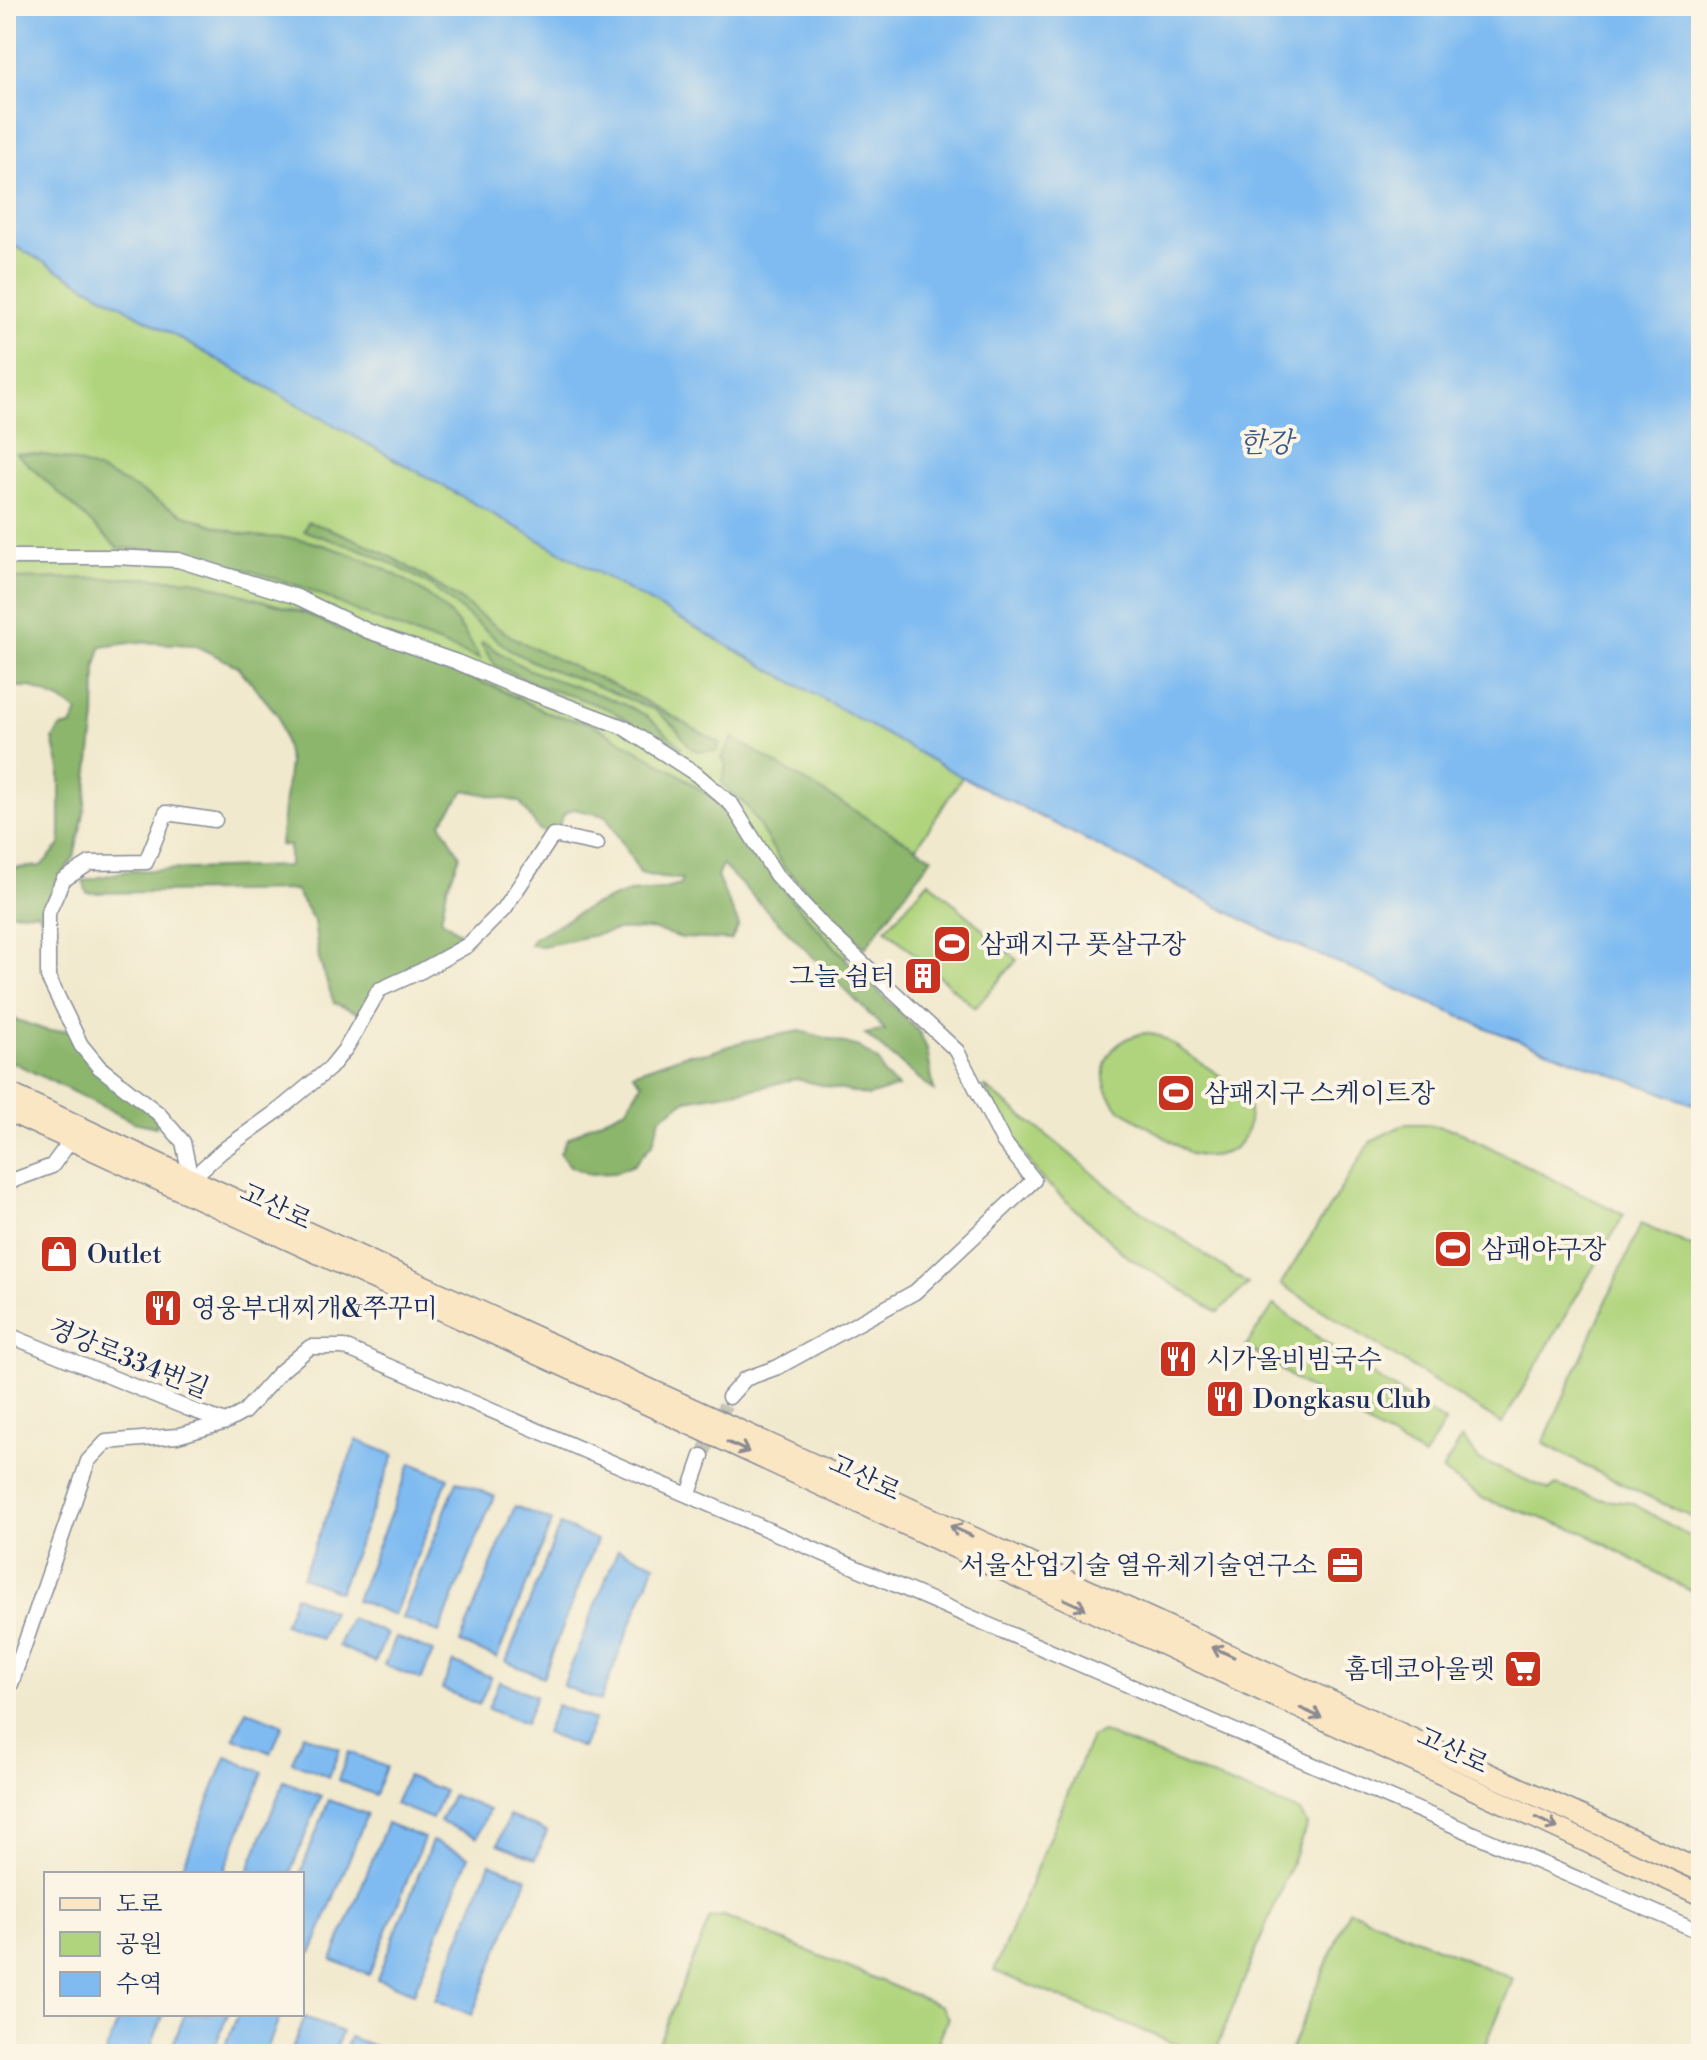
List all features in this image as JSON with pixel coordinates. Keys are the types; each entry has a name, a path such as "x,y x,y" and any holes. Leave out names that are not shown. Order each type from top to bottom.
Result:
{"street":[{"path":"6,557 178,560 297,597 368,631 623,727 696,774 732,805 776,875 816,918 957,1051 1003,1141 1034,1180 915,1292 778,1367 745,1379 729,1397"},
{"path":"215,820 166,813 146,862 90,863 63,880 48,913 48,977 81,1045 99,1067 159,1114 183,1142 191,1179 222,1151 330,1068 346,1048 379,990 468,945 504,909 553,835 597,844"},
{"name":"고산로","path":"6,1092 1701,1871"},
{"name":"고산로","path":"6,1110 1701,1895"},
{"path":"6,1183 52,1166 71,1140"},
{"name":"경강로334번길","path":"6,1334 226,1422"},
{"path":"226,1422 244,1412 279,1373 310,1347 344,1347 1701,1932"},
{"name":"경강로334번길","path":"6,1691 88,1461 106,1442 177,1436 226,1422"},
{"path":"689,1494 702,1456"}],"green space":[{"path":"6,241 962,777 845,958 790,898 733,815 680,775 592,724 550,714 495,687 371,644 307,614 193,580 6,579"},
{"path":"16,453 50,456 82,464 112,476 179,513 228,530 255,536 304,540 364,560 403,579 438,604 461,628 480,659 372,618 305,588 187,551 118,548"},
{"path":"308,522 348,536 405,565 509,635 627,692 720,743 716,751 691,748 674,726 655,710 511,651 430,585 365,551 304,531"},
{"path":"6,579 193,580 307,614 371,644 495,687 550,714 592,724 680,775 734,815 790,898 920,1033 927,1049 934,1091 865,1034 885,1030 722,865 717,877 739,925 731,940 682,938 652,929 618,930 543,946 530,945 534,938 591,906 629,892 680,885 682,879 640,873 606,816 573,809 564,814 555,834 539,830 520,802 465,790 441,823 460,856 447,888 441,919 471,941 426,958 387,988 361,1014 334,1003 319,959 314,921 295,890 87,893 83,881 127,871 289,866 289,846 280,845 289,762 278,715 237,666 194,645 137,642 101,647 96,666 95,718 84,813 74,857 53,888 43,920 37,912 6,913 6,869 41,866 60,845 60,769 53,739 60,728 71,726 78,712 31,687 6,687"},
{"path":"483,642 529,670 604,696 643,714 681,747 680,754 611,710 544,688 496,666 481,644"},
{"path":"733,738 932,857 865,948 784,867 747,806 724,786 726,765 722,758"},
{"name":"삼패지구 풋살구장","path":"929,881 1017,960 975,1008 886,929"},
{"path":"6,1016 48,1031 70,1030 158,1120 156,1127 134,1122 6,1059"},
{"path":"800,1031 859,1047 879,1062 884,1075 898,1087 868,1096 796,1079 686,1100 660,1118 653,1143 634,1165 614,1173 589,1174 570,1166 560,1153 567,1139 626,1109 642,1083 633,1073 687,1054 708,1053 745,1041"},
{"name":"삼패지구 스케이트장","path":"1146,1033 1171,1043 1243,1091 1249,1120 1241,1142 1232,1150 1220,1155 1191,1154 1117,1107 1105,1082 1106,1060 1121,1043"},
{"path":"984,1086 1124,1199 1248,1284 1218,1312 1125,1255 1039,1176"},
{"name":"삼패야구장","path":"1405,1124 1426,1124 1456,1130 1624,1215 1502,1424 1281,1284 1371,1141"},
{"name":"삼패야구장","path":"1641,1224 1701,1250 1701,1522 1543,1443"},
{"path":"1274,1305 1346,1358 1445,1422 1424,1457 1325,1400 1246,1346"},
{"path":"1462,1438 1479,1460 1550,1490 1556,1485 1604,1500 1632,1503 1701,1543 1701,1584 1696,1594 1583,1532 1484,1499 1442,1471"},
{"path":"1102,1732 1300,1812 1307,1825 1214,2054 1200,2054 994,1971 1091,1737"},
{"path":"1349,1910 1513,1979 1482,2054 1289,2054"},
{"path":"724,1916 941,2006 948,2018 933,2054 654,2054 710,1918"}],"water":[{"name":"한강","path":"6,6 1701,6 1701,1107 1491,1030 1278,937 962,777 6,241"},
{"path":"357,1440 394,1455 339,1592 302,1577"},
{"path":"411,1463 448,1478 394,1615 356,1600"},
{"path":"457,1481 494,1496 439,1633 402,1618"},
{"path":"515,1506 552,1521 497,1658 460,1643"},
{"path":"560,1525 597,1540 543,1677 506,1662"},
{"path":"618,1549 655,1564 600,1701 563,1686"},
{"path":"295,1596 332,1611 321,1639 284,1624"},
{"path":"350,1618 387,1634 375,1662 338,1646"},
{"path":"396,1637 433,1652 421,1680 384,1665"},
{"path":"453,1662 491,1677 479,1705 442,1689"},
{"path":"499,1681 536,1696 525,1724 488,1709"},
{"path":"557,1705 594,1720 582,1748 545,1733"},
{"path":"246,1710 283,1725 271,1753 234,1738"},
{"path":"303,1734 340,1749 329,1777 292,1762"},
{"path":"349,1752 386,1767 375,1795 338,1780"},
{"path":"226,1757 263,1772 224,1872 181,1872"},
{"path":"407,1776 444,1791 432,1819 395,1804"},
{"path":"284,1781 321,1796 291,1872 248,1872"},
{"path":"452,1795 489,1810 477,1837 440,1822"},
{"path":"329,1800 367,1814 312,1952 304,1949 304,1872 301,1872"},
{"path":"509,1816 547,1831 535,1859 498,1844"},
{"path":"387,1823 424,1838 369,1975 332,1960"},
{"path":"432,1841 469,1856 414,1993 377,1979"},
{"path":"490,1863 527,1878 472,2015 435,2000"},
{"path":"120,2016 163,2016 148,2054 105,2054"},
{"path":"184,2016 227,2016 212,2054 169,2054"},
{"path":"237,2016 280,2016 265,2054 222,2054"},
{"path":"305,2017 342,2032 333,2054 290,2054"},
{"path":"350,2037 387,2051 386,2054 343,2054"}],"tunnel":[{"path":"702,1456 729,1397"}],"place":[{"name":"삼패지구 풋살구장","path":"952,944"},
{"name":"그늘 쉼터","path":"923,976"},
{"name":"삼패지구 스케이트장","path":"1176,1093"},
{"name":"삼패야구장","path":"1453,1249"},
{"name":"Outlet","path":"59,1254"},
{"name":"영웅부대찌개&쭈꾸미","path":"163,1308"},
{"name":"시가올비빔국수","path":"1178,1359"},
{"name":"Dongkasu Club","path":"1225,1399"},
{"name":"서울산업기술 열유체기술연구소","path":"1345,1565"},
{"name":"홈데코아울렛","path":"1523,1669"}]}
